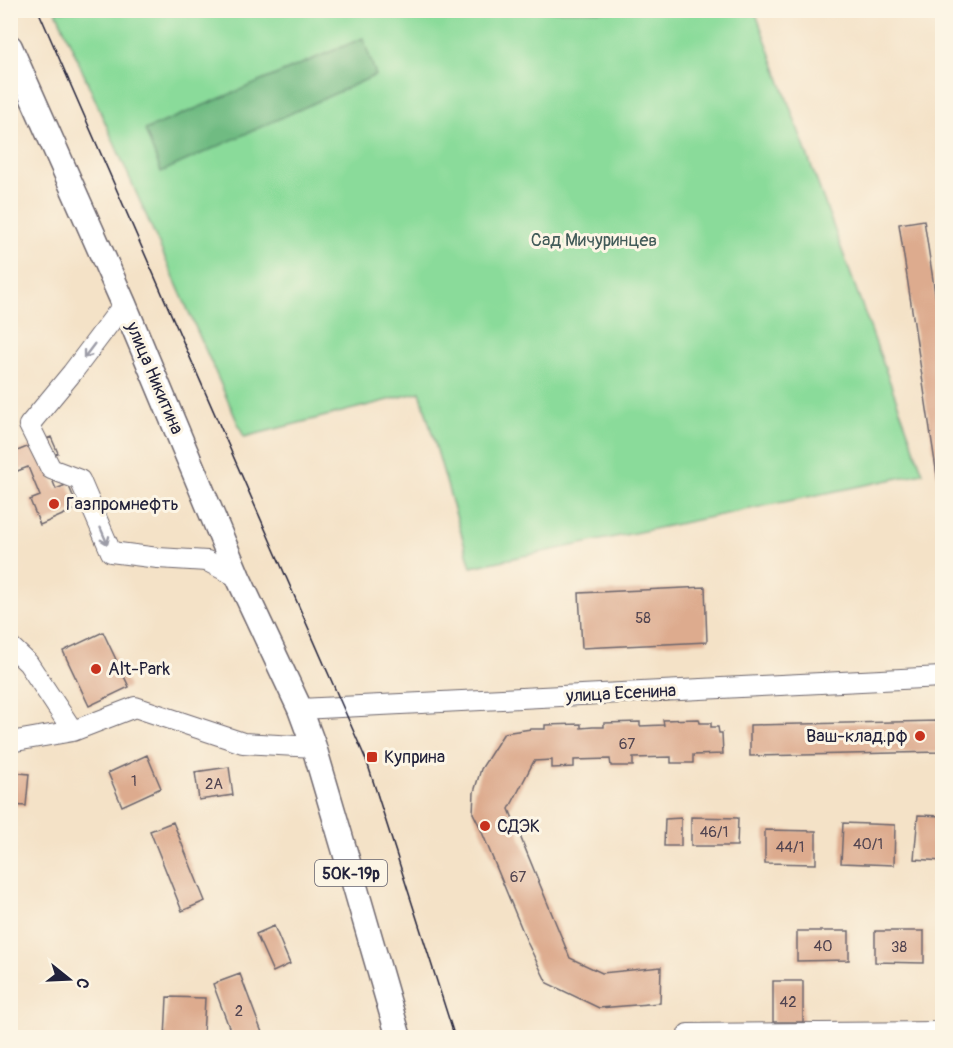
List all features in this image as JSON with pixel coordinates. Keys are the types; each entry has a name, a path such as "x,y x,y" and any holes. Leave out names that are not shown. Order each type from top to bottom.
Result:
{"main road":[{"name":"улица Никитина","path":"10,47 124,304 238,577 300,709"},
{"name":"50К-19р","path":"300,709 314,747 399,1038"}],"street":[{"path":"124,304 29,425 51,469 80,480 111,552 207,561 238,577"},
{"path":"10,646 28,663 73,731"},
{"name":"улица Есенина","path":"300,709 942,677"},
{"path":"10,742 73,731 135,706 243,743 314,747"},
{"path":"688,1034 942,1032"}],"green space":[{"name":"Сад Мичуринцев","path":"56,11 755,11 923,473 471,567 420,392 244,437"},
{"path":"363,38 376,75 161,172 145,130"}],"building":[{"path":"924,220 942,340 942,502 899,224"},
{"path":"10,365 15,366 12,397 10,397"},
{"path":"51,437 58,453 44,460 56,489 68,484 78,508 40,525 30,500 40,496 28,467 12,473 10,454"},
{"path":"705,587 707,642 582,648 579,593"},
{"name":"Alt-Park","path":"103,632 129,687 89,706 63,651"},
{"path":"699,719 700,723 711,723 711,727 718,727 719,733 722,733 723,754 693,755 693,763 671,763 671,757 633,758 633,766 611,766 610,759 574,760 574,767 552,768 552,760 534,761 509,809 570,958 602,973 661,967 660,1003 599,1008 547,983 528,944 473,813 474,792 481,769 504,733 545,729 545,725 581,724 581,728 604,727 604,723 640,722 640,726 664,725 663,720"},
{"path":"939,721 940,752 750,756 750,725"},
{"path":"147,755 161,788 122,806 108,773"},
{"path":"229,767 233,795 199,800 195,772"},
{"path":"10,772 29,774 26,806 10,805"},
{"path":"918,815 942,816 942,861 914,859"},
{"path":"691,817 738,818 737,846 691,846"},
{"path":"681,818 681,846 664,846 665,819"},
{"path":"173,822 205,901 182,911 150,831"},
{"path":"843,823 895,825 894,865 841,863"},
{"path":"765,830 816,831 816,864 765,863"},
{"path":"274,926 290,964 273,972 256,934"},
{"path":"797,931 849,931 849,960 797,961"},
{"path":"875,931 924,931 924,963 875,962"},
{"path":"240,974 264,1038 233,1038 213,984"},
{"path":"773,981 803,981 803,1022 773,1022"},
{"path":"167,997 205,998 203,1038 165,1038"}],"tram line":[{"path":"38,10 367,762 455,1038"}],"place":[{"name":"Газпромнефть","path":"54,504"},
{"name":"Alt-Park","path":"96,669"},
{"name":"Ваш-клад.рф","path":"920,736"},
{"name":"Куприна","path":"372,757"},
{"name":"СДЭК","path":"485,826"}]}
